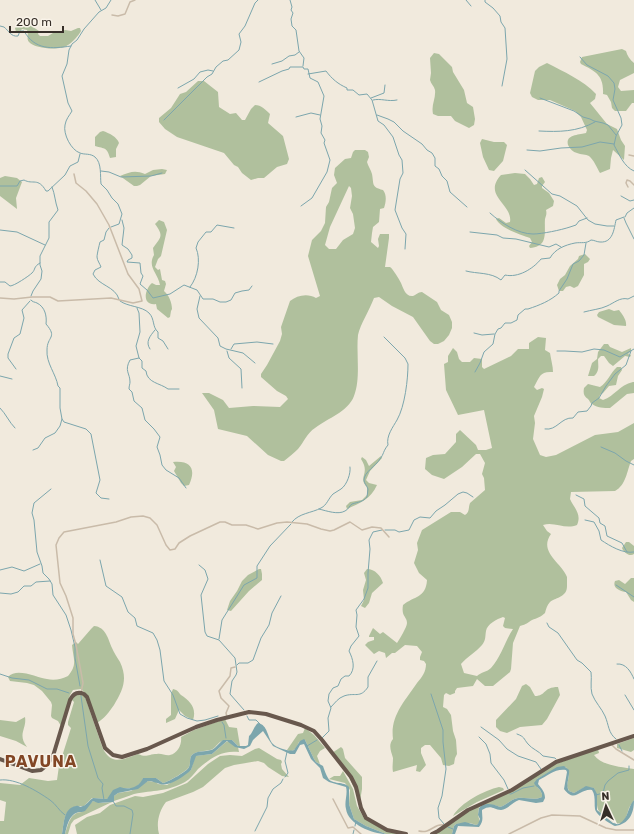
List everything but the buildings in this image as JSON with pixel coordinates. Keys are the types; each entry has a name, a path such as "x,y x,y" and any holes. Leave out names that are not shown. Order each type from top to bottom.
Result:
{"highway":[{"path":"0,759 32,771 44,768 53,756 72,697 75,694 82,693 87,697 104,748 111,754 118,756 147,749 200,725 249,712 260,712 301,725 314,731 351,777 356,787 361,808 366,818 387,830 406,834"},
{"path":"432,834 468,810 512,790 556,762 634,736"}],"street":[{"path":"112,15 118,16 125,14 130,2 135,0"},
{"path":"629,155 634,156"},
{"path":"0,298 14,299 50,297 58,301 111,298 133,303 142,301 139,289 128,274 109,225 97,204 86,190 76,183 74,174"},
{"path":"628,187 626,183 627,180 630,180 634,184"},
{"path":"82,693 83,686 73,634 73,618 60,583 56,545 64,532 116,522 131,517 143,516 150,518 157,525 166,545 170,550 175,549 180,542 190,536 222,522 232,525 246,525 258,529 287,522 307,524 330,531 350,522 362,530 372,527 381,528 388,538"},
{"path":"227,717 226,713 229,706 221,698 219,691 230,676 231,668 235,667"},
{"path":"611,744 616,749 634,760"},
{"path":"333,799 348,828 353,827 361,834"},
{"path":"509,834 541,818 552,815 580,816 606,828 616,830 634,830"},
{"path":"419,831 428,832 441,824 446,826"}],"green space":[{"path":"22,24 30,25 39,31 38,34 40,36 48,36 53,33 58,33 65,30 71,31 78,28 80,28 81,31 74,41 65,47 54,49 42,48 29,42 27,30 22,29 19,33 16,32 15,28"},
{"path":"622,49 626,51 634,63 634,73 620,80 618,87 621,91 634,90 634,103 632,103 626,111 615,111 612,108 611,102 607,95 603,94 602,82 598,74 580,62 582,57"},
{"path":"434,53 439,54 452,67 453,72 464,90 467,103 473,107 475,119 474,125 469,128 455,121 451,116 438,116 433,114 435,90 430,80 430,58"},
{"path":"547,63 579,80 596,94 595,99 590,103 607,124 617,129 625,146 624,160 613,150 610,169 600,173 589,156 576,153 570,148 568,141 571,137 586,133 587,130 581,117 575,111 550,100 538,100 532,97 530,93 535,71"},
{"path":"198,81 204,81 218,92 219,107 230,114 236,113 242,120 245,120 255,105 267,111 270,114 268,123 283,136 289,159 287,164 277,167 264,178 251,180 234,165 224,153 177,137 165,129 159,122 159,118 171,108 180,94 186,92"},
{"path":"103,131 116,139 119,143 116,149 116,157 110,158 105,149 95,146 95,137"},
{"path":"482,139 494,142 504,142 507,145 503,161 494,171 489,170 483,157 480,143"},
{"path":"355,150 365,150 368,152 369,157 367,162 372,174 374,185 376,188 383,190 385,194 385,206 384,208 380,209 379,222 373,227 371,242 378,248 378,239 380,234 389,234 385,267 390,267 393,270 408,295 413,296 419,292 422,292 437,302 441,310 449,315 452,322 452,328 444,341 434,344 430,341 413,317 379,297 374,298 358,335 358,374 356,389 351,402 342,411 312,430 298,449 284,461 281,461 268,455 247,436 218,429 214,410 202,393 209,393 223,400 229,408 253,406 280,407 288,399 261,377 261,374 280,341 282,334 281,327 290,301 303,295 313,296 316,298 320,296 308,256 312,240 321,231 325,223 326,207 329,202 332,188 337,183 334,175 335,168 345,159 351,158","holes":["349,186 351,188 352,196 350,208 353,214 355,228 353,234 343,240 336,249 329,249 325,245 330,227"]},
{"path":"153,170 167,170 165,174 151,176 137,186 134,186 120,176 132,172 145,174"},
{"path":"515,173 525,174 534,185 537,184 539,178 542,177 545,182 542,188 549,193 554,201 553,206 546,210 545,234 543,242 536,247 530,248 529,246 532,242 530,238 506,228 496,219 499,218 506,223 510,222 510,216 507,210 496,194 496,182 501,175"},
{"path":"5,176 17,178 22,182 16,198 17,209 0,196 0,178"},
{"path":"159,220 164,222 167,230 161,256 155,267 158,270 160,269 162,280 165,281 166,284 164,291 169,297 172,309 170,317 168,318 157,309 156,304 148,303 146,300 146,293 149,286 152,283 160,285 152,267 152,259 154,255 153,248 160,236 160,231 155,224"},
{"path":"585,254 590,259 584,264 584,275 578,286 574,288 570,286 566,287 563,291 559,291 557,285 560,279 565,275 570,266 578,259 579,256"},
{"path":"609,309 614,311 619,310 625,319 626,326 614,325 598,317 597,315 599,312"},
{"path":"538,337 546,338 545,350 550,353 553,370 553,372 543,373 539,377 534,387 537,390 542,388 544,389 534,416 535,423 533,439 540,455 546,457 556,455 595,435 618,432 634,423 634,459 631,461 624,482 615,491 571,492 570,499 579,518 577,525 568,527 551,524 543,525 551,534 547,546 549,552 567,577 567,590 563,595 550,602 545,613 520,626 513,643 510,672 493,686 485,686 477,679 473,686 457,688 455,693 450,695 446,693 444,695 443,707 447,709 451,715 456,740 457,754 454,764 449,766 443,765 441,758 430,745 425,745 421,748 421,753 426,765 420,772 416,771 417,765 393,772 393,758 390,746 393,739 396,716 399,709 423,674 426,664 424,661 420,660 422,652 417,646 405,645 386,658 385,653 379,651 374,654 365,645 374,640 374,637 369,637 373,628 380,634 383,632 397,643 407,625 403,614 403,605 422,593 426,586 427,580 419,573 414,563 418,550 417,543 422,530 451,512 460,512 465,515 467,514 470,503 485,490 484,478 482,474 485,463 480,454 476,454 462,467 444,479 432,475 425,469 426,458 433,455 445,454 456,442 456,434 460,430 476,445 478,450 492,448 484,410 458,415 446,390 444,364 448,362 448,356 453,348 457,352 459,359 462,362 470,362 474,358 482,359 482,367 484,369 511,356 518,349 529,349 529,343","holes":["503,617 505,618 503,626 505,628 513,629 494,664 489,669 477,676 464,673 461,664 482,645 485,640 488,626 498,619"]},
{"path":"604,344 608,344 610,347 622,352 631,348 631,351 628,354 631,355 630,357 625,356 613,366 604,356 601,356 598,359 596,374 594,376 588,376 592,363 597,359 598,352"},
{"path":"617,367 621,367 622,370 618,376 616,385 609,386 599,398 603,400 628,383 633,382 634,393 627,394 610,408 601,408 594,405 585,396 584,388 588,384 600,387 605,383"},
{"path":"381,456 382,458 370,471 366,480 369,483 377,485 375,490 365,500 347,509 346,506 350,502 362,500 367,495 367,487 363,481 365,468 361,459 362,457 366,460 369,466"},
{"path":"173,462 188,464 191,467 192,475 189,485 184,486 181,483 174,471 176,467"},
{"path":"626,542 629,542 634,546 634,554 629,555 623,550 622,548"},
{"path":"261,569 262,580 249,591 231,611 227,610 230,601 242,581 248,575"},
{"path":"367,569 373,570 377,573 383,583 372,593 369,603 365,608 361,606 364,600 363,590 366,580 364,573"},
{"path":"631,578 634,578 634,602 626,592 619,590 614,583 615,581 619,580 625,584"},
{"path":"94,626 104,631 120,662 124,674 122,689 114,705 105,717 97,723 86,694 81,689 73,690 70,695 61,726 58,721 52,718 51,702 42,691 34,685 10,681 8,677 16,673 52,680 61,679 68,676 74,665 72,645 76,642 78,644"},
{"path":"526,684 530,687 535,696 541,695 553,687 558,687 560,695 547,719 542,725 520,727 507,733 500,731 496,727 496,720 516,699 522,686"},
{"path":"173,689 192,705 194,712 193,720 185,716 179,710 175,719 166,723 166,719 171,715 171,694"},
{"path":"75,694 84,694 103,749 110,758 119,760 138,754 146,756 154,754 173,754 179,748 181,737 194,730 225,719 229,727 237,728 240,746 232,740 220,742 212,749 198,752 191,756 188,769 163,783 156,778 143,778 142,782 134,788 122,788 107,799 92,798 84,806 78,806 70,809 66,815 62,834 0,834 0,821 4,821 6,802 0,800 0,783 20,785 29,778 48,781 57,780 59,766 71,728 68,725 68,722 74,702 72,700"},
{"path":"25,717 25,725 22,735 27,747 16,741 0,736 0,720 16,722"},
{"path":"305,728 314,735 325,748 320,751 317,756 320,764 314,759 305,740 299,742 293,750 287,750 298,734 303,733"},
{"path":"634,738 634,750 631,752 617,748 617,744"},
{"path":"229,741 238,747 239,752 227,752 212,758 185,782 172,788 134,794 114,801 114,796 118,793 131,791 148,781 167,785 191,770 195,756 212,754"},
{"path":"341,747 345,758 362,777 360,801 346,771 332,753"},
{"path":"259,748 281,760 282,769 289,777 282,776 264,763 258,761 234,765 225,768 203,787 166,802 159,817 159,834 77,834 75,825 87,817 100,813 110,805 135,796 143,797 163,793 187,783 208,764 220,756 242,756"},
{"path":"598,749 599,753 594,755 602,762 634,769 634,800 629,807 623,822 614,822 600,812 597,807 594,788 585,787 574,793 569,791 567,786 569,775 566,767 559,767 537,779 537,787 542,794 542,797 536,799 516,799 500,807 495,805 485,805 479,807 478,815 480,822 478,824 456,824 452,834 433,834 465,812 500,796 553,765"},
{"path":"343,771 353,789 357,806 364,818 384,830 402,834 386,834 366,826 354,819 349,804 350,790 345,783 329,779 334,776 340,776"},
{"path":"499,787 503,788 504,790 477,802 453,816 461,806 473,798"},
{"path":"93,801 102,803 112,802 74,820 68,834 65,834 72,817 75,814 82,812"}],"water":[{"path":"258,723 264,726 273,744 280,748 294,750 300,741 304,739 316,762 323,766 328,778 332,782 344,784 349,787 349,804 354,819 366,826 386,834 380,834 368,830 356,824 351,819 346,806 346,787 329,782 323,778 320,768 311,759 304,744 300,745 295,754 290,754 273,746 263,731 253,740 250,746 244,749 235,747 227,741 212,754 196,756 191,770 181,778 168,784 164,785 148,781 138,789 118,793 114,796 113,802 98,803 93,801 85,811 73,815 69,821 65,834 62,834 66,813 72,807 80,807 93,798 107,799 113,790 120,787 126,788 136,786 143,778 156,778 163,783 169,781 188,769 191,756 194,753 209,751 223,740 232,740 238,746 248,745 249,736"},
{"path":"564,766 569,770 567,786 569,791 574,793 586,786 594,788 597,794 597,810 613,823 619,824 625,819 634,800 630,818 624,823 615,826 606,821 595,809 592,790 571,795 564,789 567,772 566,770 559,770 539,780 538,784 545,796 543,802 536,803 519,800 501,810 490,807 485,808 482,810 482,821 479,827 458,826 455,834 452,834 456,824 465,822 476,825 478,824 480,819 478,815 479,808 481,806 491,804 500,807 516,799 536,799 542,797 540,790 534,783 537,779 557,767"}],"waterway":[{"path":"95,0 101,10"},
{"path":"111,0 106,8 99,12 84,29 77,40 72,44 62,76 68,103 72,111 65,125 66,137 74,149 82,154 95,157 99,163 101,184 118,204 122,214 119,224 111,227"},
{"path":"164,120 207,77 212,74 216,67 223,61 228,60 239,50 241,42 239,34 245,26 255,3 258,0"},
{"path":"290,0 292,7 291,10 293,13 291,19 292,26 296,30 299,51 304,58 303,66"},
{"path":"466,0 471,6"},
{"path":"485,0 485,2 500,16 501,22 505,28 507,59 502,86"},
{"path":"0,26 4,27 12,35 16,36 18,36 20,31 24,31 33,42 44,47 57,48 71,46"},
{"path":"272,64 282,61 299,52"},
{"path":"580,57 587,65 608,76 614,83 615,89 613,100 621,118 622,125 616,136 614,145 627,167 634,171"},
{"path":"259,82 289,69 290,67 303,67 304,69 308,69 310,78 318,82 324,96 320,119 322,126 321,133 325,140 324,143 330,160 327,172 312,198 301,206"},
{"path":"178,88 194,79 200,72 208,70 213,71"},
{"path":"308,74 326,71 335,81 347,88 347,90 353,90 359,95 367,94 372,100 378,121 384,125 393,137 402,160 403,173 400,179 395,210 406,234 405,249"},
{"path":"371,98 384,93 385,85"},
{"path":"540,98 574,111 583,117 608,125 616,135"},
{"path":"373,100 397,100"},
{"path":"296,117 311,113 320,115"},
{"path":"377,115 394,122 403,131 432,153 435,158 435,166 439,169 442,176 447,181 450,192 467,207"},
{"path":"539,131 575,130 595,122"},
{"path":"527,150 540,151 582,147 600,142 614,144"},
{"path":"0,186 17,186 20,181 24,180 38,183 46,191 48,191 65,175 70,166 78,162 80,154"},
{"path":"525,170 552,194 560,196 577,206 588,220 595,224 614,226"},
{"path":"101,171 109,172 121,177 151,176 162,173"},
{"path":"31,296 41,279 42,271 40,256 49,238 49,222 58,210 52,187"},
{"path":"621,196 630,201 634,200"},
{"path":"625,217 627,213 634,208"},
{"path":"490,213 510,227 527,234 546,233 566,228 576,225 579,221 587,218"},
{"path":"466,271 488,274 501,280 505,275 510,276 520,274 530,269 541,259 550,258 557,250 564,246 591,240 600,242 608,240 612,235 616,220 624,217"},
{"path":"624,218 634,239"},
{"path":"122,220 124,228 122,245 128,249 132,255 132,258 127,262 140,263 141,273 143,276 140,284 153,298 170,294 184,285 197,290 203,299 213,299 220,302 226,302 231,300 235,293 249,290 252,286"},
{"path":"190,287 193,283 198,268 198,252 196,248 198,242 206,232 211,232 217,225 234,228"},
{"path":"109,228 106,232 104,240 100,242 97,258 101,267 95,270 93,274 99,281 114,291 119,299"},
{"path":"0,230 17,232 45,245"},
{"path":"470,232 497,235 503,238 516,239 549,247 556,244 561,247"},
{"path":"475,372 484,352 493,344 495,334 498,329 505,323 511,323 517,320 518,315 525,309 545,302 559,293 573,264 579,261 584,255 586,243"},
{"path":"0,282 5,282 10,286 15,284 33,272 36,266 40,263"},
{"path":"200,296 197,309 199,318 218,338 220,346 243,353 255,363"},
{"path":"584,312 602,308 634,296"},
{"path":"31,300 44,309 46,324 52,335 47,345 47,355 60,388 60,408 62,419 60,426 55,433 45,438 38,448 33,450"},
{"path":"16,369 8,358 8,354 14,338 20,334 24,318 22,310 30,301"},
{"path":"120,301 143,309 149,313 158,332 158,338 163,341 168,349"},
{"path":"137,308 139,313 140,332 136,346 139,358 142,361 142,368 154,382 168,389 179,389"},
{"path":"150,349 148,341 155,330"},
{"path":"474,333 482,335 494,334"},
{"path":"319,509 339,513 346,510 352,504 362,501 367,497 368,489 364,481 366,474 382,456 388,445 390,432 400,414 406,392 408,364 405,358 384,337"},
{"path":"231,349 234,344 257,342 273,344"},
{"path":"557,351 582,352 594,349 604,350 620,357 634,349"},
{"path":"227,351 229,358 241,369 242,388"},
{"path":"545,429 553,428 565,420 573,418 578,412 587,411 592,403 599,398 615,374 626,365 631,351"},
{"path":"139,358 130,360 127,367 130,379 129,389 132,392 134,401 142,408 145,420 160,437 157,447 162,465 166,470 179,478 186,488"},
{"path":"0,376 12,379"},
{"path":"0,408 15,428"},
{"path":"62,419 64,422 86,429 91,434 100,480 96,493 101,498 109,499"},
{"path":"601,447 615,453 634,465"},
{"path":"292,522 298,517 317,510 325,505 333,494 341,489 347,482 350,467"},
{"path":"51,489 34,503 32,513 37,552 43,573 52,584 53,595 66,615 71,630 75,647 75,658 80,686"},
{"path":"385,530 395,530 399,532 409,530 414,520 420,517 430,518 436,511 458,494 463,492 473,497"},
{"path":"576,495 584,499 585,506 599,518 600,523 605,526 607,536 622,543 627,552"},
{"path":"585,520 594,522 599,531 601,540 621,551 634,552"},
{"path":"219,639 222,620 244,585 257,578 257,566 270,546 291,524"},
{"path":"322,738 329,731 328,718 331,708 328,701 329,694 333,688 338,686 341,679 345,676 349,676 353,670 353,661 349,651 359,636 356,627 356,610 364,599 368,588 369,540 373,532 382,530"},
{"path":"100,560 106,586 122,597 128,612 135,618 137,626 153,633 157,640 160,650 164,681 173,695 180,714 197,721 218,716"},
{"path":"0,570 12,567 24,571 40,564"},
{"path":"199,565 205,570 208,579 201,595 205,632 207,636 219,640 235,658 237,672 232,681 230,694 244,710"},
{"path":"0,593 11,594 18,592 24,586 31,586 36,582 50,581"},
{"path":"616,585 634,597"},
{"path":"237,665 239,663 248,663 253,660 261,638 269,625 272,613 281,596"},
{"path":"547,623 549,627 558,633 577,660 591,672 592,694 605,716 611,734 616,739"},
{"path":"331,707 342,697 360,694 365,691 368,687 368,677 377,661"},
{"path":"617,664 626,666 634,679"},
{"path":"0,674 12,678 29,680 47,689 57,689 69,693"},
{"path":"431,694 443,730 446,769 442,796 438,808 439,818 444,824"},
{"path":"625,695 634,710"},
{"path":"81,696 88,746 98,778 103,784 102,788 104,800"},
{"path":"247,716 249,720 256,720 260,724"},
{"path":"222,722 224,725 226,738"},
{"path":"481,727 499,740 507,749 518,756 536,762 541,769"},
{"path":"517,734 523,737 530,746 543,756 556,759"},
{"path":"479,737 486,744 490,754 491,763 504,780 508,789"},
{"path":"307,746 317,740"},
{"path":"619,745 622,751"},
{"path":"285,777 288,773 285,761 287,752"},
{"path":"596,795 603,793 605,785 608,781 618,773 629,770 629,766"},
{"path":"255,831 267,807 268,798 273,789 281,783 283,779"},
{"path":"0,780 13,781 33,789 45,796 65,815"},
{"path":"510,794 523,788 534,786"},
{"path":"113,801 116,806 124,806 132,810 133,814 130,834"},
{"path":"355,826 356,821"},
{"path":"448,827 453,829"},
{"path":"353,834 354,830"}],"district":[{"name":"PAVUNA","path":"41,761"}]}
